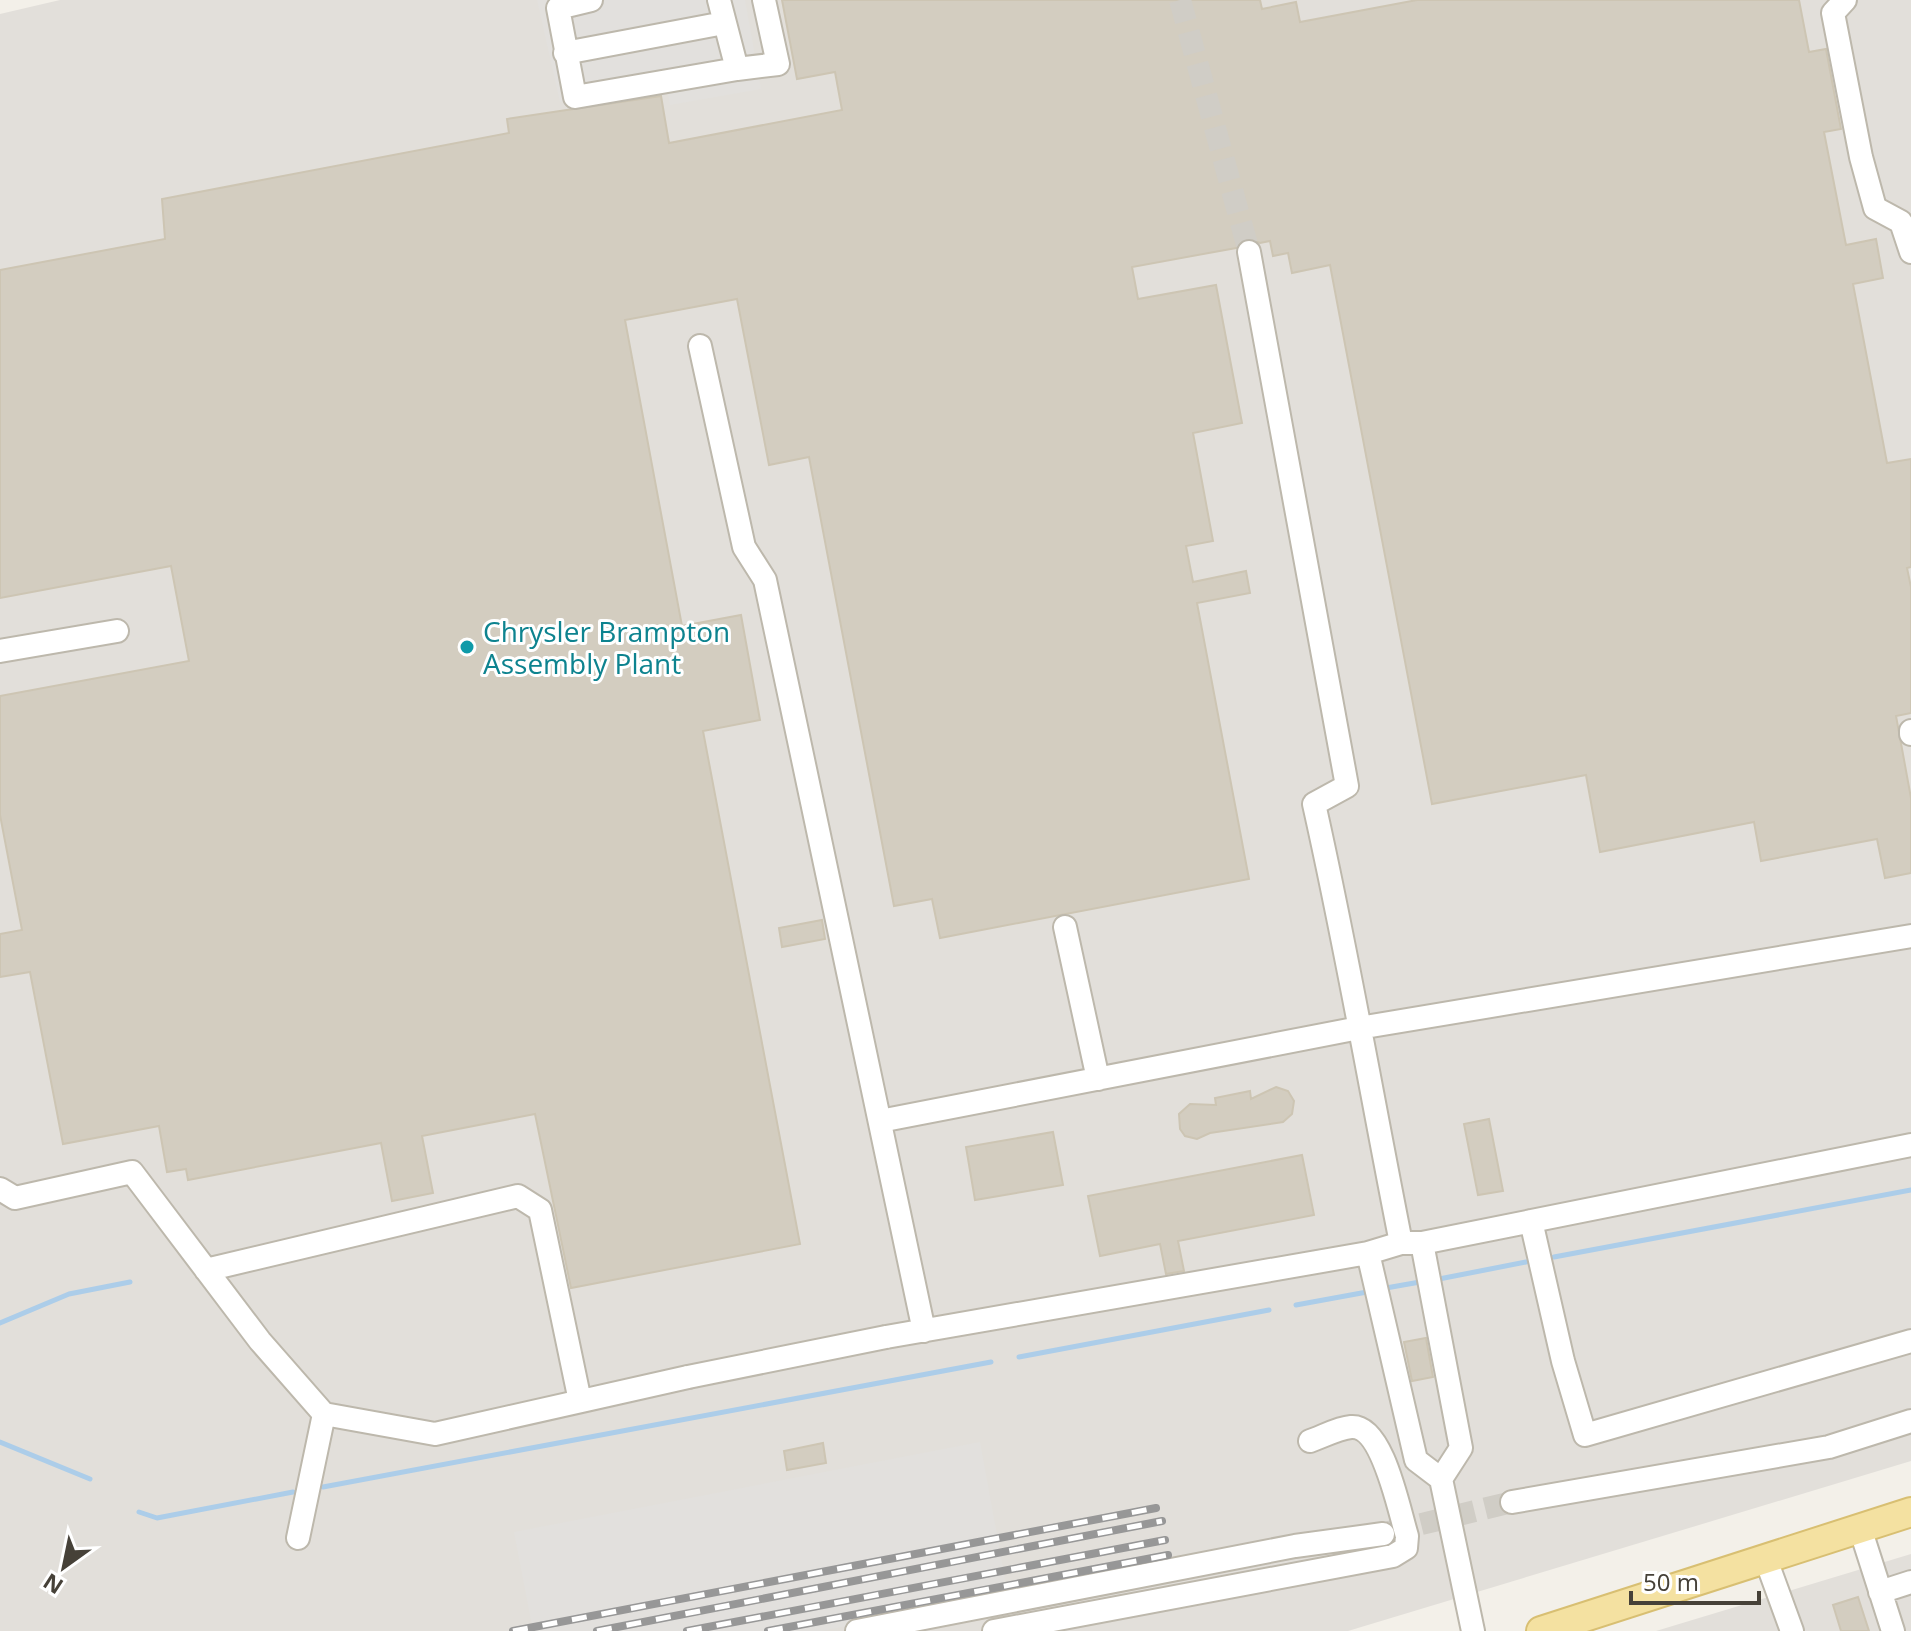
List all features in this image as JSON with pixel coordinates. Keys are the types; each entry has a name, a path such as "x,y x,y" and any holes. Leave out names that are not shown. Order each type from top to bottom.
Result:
{"main road":[{"path":"1541,1631 1911,1512"}],"lane":[{"path":"591,0 558,8 575,97 778,64 764,0"},
{"path":"719,0 737,69"},
{"path":"1845,0 1833,13 1861,157 1875,208 1901,222 1911,252"},
{"path":"565,53 724,23"},
{"path":"1249,252 1347,786 1314,804 1350,964 1359,1028 1461,1448 1441,1479"},
{"path":"700,346 744,547 765,580 924,1331"},
{"path":"0,651 117,631"},
{"path":"1065,927 1098,1079"},
{"path":"880,1121 1359,1028 1911,936"},
{"path":"0,1189 15,1198 132,1172 260,1341 324,1414 435,1434 688,1377 886,1337 1368,1253 1911,1145"},
{"path":"206,1270 518,1196 540,1210 580,1401"},
{"path":"1531,1221 1563,1361 1585,1435 1911,1341"},
{"path":"1368,1253 1416,1460 1441,1479 1473,1631"},
{"path":"298,1538 324,1414"},
{"path":"1512,1502 1829,1447 1911,1421"},
{"path":"994,1631 1393,1556 1406,1548 1407,1536 1377,1441 1365,1429 1351,1427 1310,1441"},
{"path":"1860,1528 1893,1631"},
{"path":"857,1631 1295,1546 1383,1534"},
{"path":"1765,1557 1792,1631"},
{"path":"1880,1592 1911,1582"}],"shaded area":[{"name":"Chrysler Brampton Assembly Plant","path":"60,0 1911,0 1911,1461 1348,1631 0,1631 0,14"},
{"path":"537,0 745,0 761,89 670,105 666,81 560,102"},
{"path":"980,1442 1008,1595 821,1631 533,1631 514,1532"},
{"path":"1911,1554 1911,1631 1656,1631"}],"building":[{"name":"Chrysler Brampton Assembly Plant","path":"782,0 1260,0 1262,9 1296,2 1300,22 1417,0 1799,0 1809,52 1826,49 1841,129 1824,132 1846,245 1876,239 1883,278 1853,284 1887,463 1911,459 1911,567 1907,568 1911,587 1911,713 1896,716 1911,798 1911,873 1885,878 1877,839 1761,861 1754,822 1600,852 1586,775 1432,804 1330,265 1292,273 1288,253 1273,256 1270,241 1260,243 1247,238 1236,248 1132,267 1138,299 1216,285 1242,423 1193,433 1213,541 1186,546 1193,582 1246,571 1250,593 1197,603 1249,879 940,938 932,899 894,906 809,457 769,465 737,299 625,320 682,626 741,615 760,720 703,731 800,1244 571,1288 535,1114 422,1136 433,1193 392,1201 381,1143 188,1180 186,1169 167,1172 159,1126 63,1144 30,972 0,977 0,934 22,930 0,815 0,696 189,661 171,566 0,598 0,270 165,239 162,199 509,133 507,119 661,96 669,143 842,110 835,72 797,79"},
{"path":"822,920 825,939 782,947 779,928"},
{"path":"1276,1087 1288,1091 1294,1101 1292,1114 1283,1122 1210,1133 1197,1139 1185,1136 1180,1129 1179,1114 1190,1104 1216,1105 1215,1098 1250,1091 1251,1099"},
{"path":"1489,1119 1503,1191 1478,1195 1464,1124"},
{"path":"1053,1132 1063,1185 975,1200 966,1147"},
{"path":"1302,1155 1314,1215 1178,1241 1184,1271 1166,1274 1160,1244 1100,1256 1088,1196"},
{"path":"1426,1338 1433,1377 1412,1381 1404,1342"},
{"path":"823,1443 826,1463 787,1470 784,1451"},
{"path":"1858,1597 1869,1631 1841,1631 1833,1605"}],"waterway":[{"path":"1554,1257 1911,1190"},
{"path":"1439,1279 1526,1262"},
{"path":"0,1323 69,1294 130,1282"},
{"path":"1386,1288 1420,1282"},
{"path":"1296,1305 1367,1292"},
{"path":"1019,1357 1269,1310"},
{"path":"323,1487 991,1362"},
{"path":"0,1442 90,1479"},
{"path":"139,1512 157,1518 293,1492"}],"tunnel":[{"path":"1180,0 1249,252"},
{"path":"1389,1532 1512,1502"}],"railway":[{"path":"513,1631 1156,1508"},
{"path":"597,1631 1162,1521"},
{"path":"687,1631 1165,1540"},
{"path":"768,1631 1168,1555"}],"place":[{"name":"Chrysler Brampton Assembly Plant","path":"467,647"}]}
